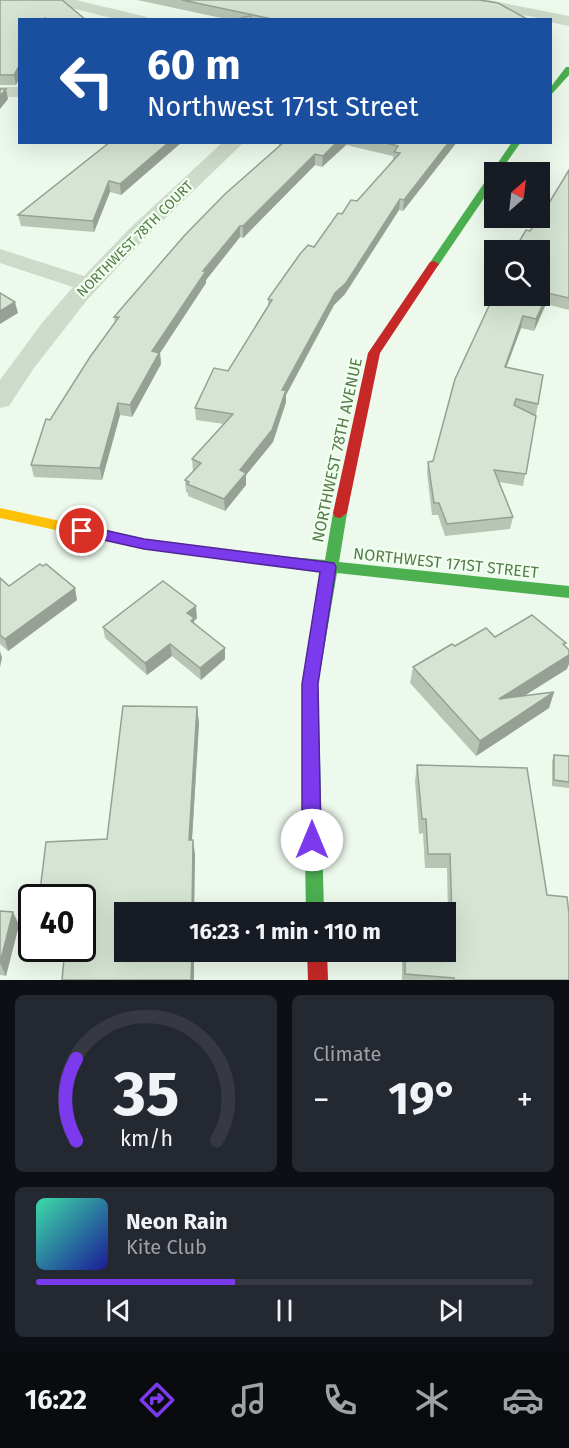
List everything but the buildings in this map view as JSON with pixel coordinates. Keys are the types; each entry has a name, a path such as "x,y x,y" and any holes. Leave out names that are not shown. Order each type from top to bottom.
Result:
{"street":[{"path":"57,0 133,18"},
{"path":"465,0 569,21"},
{"path":"552,91 569,69"},
{"path":"0,92 18,92"},
{"name":"NORTHWEST 78TH COURT","path":"0,399 17,371 86,284 233,144"},
{"name":"NORTHWEST 78TH AVENUE","path":"504,162 516,144"},
{"name":"NORTHWEST 78TH AVENUE","path":"315,902 310,684 328,567 374,353 484,192"},
{"path":"0,256 86,284"},
{"name":"NORTHWEST 171ST STREET","path":"0,513 144,544 328,567 569,592"},
{"path":"317,962 318,980"}],"traffic: fast":[{"path":"552,91 569,69"},
{"path":"503,162 516,144"},
{"path":"434,264 484,191"},
{"path":"315,902 310,684 340,513"},
{"path":"290,562 569,592"}],"traffic: slow":[{"path":"0,513 144,544 290,562"}],"traffic: jam":[{"path":"340,513 374,353 434,264"},
{"path":"317,962 318,980"}],"route":[{"path":"82,531 144,544 328,567 310,684 312,840"}]}
